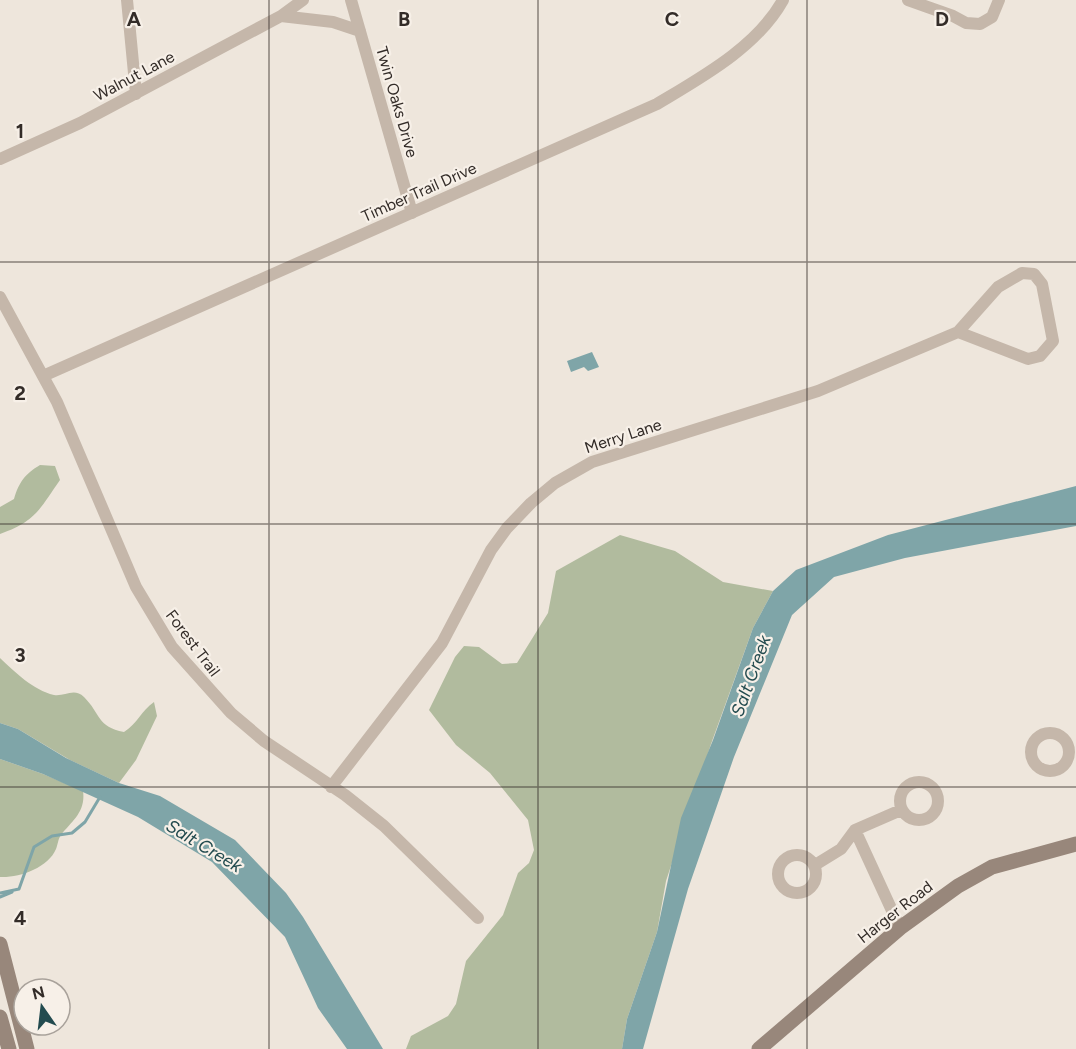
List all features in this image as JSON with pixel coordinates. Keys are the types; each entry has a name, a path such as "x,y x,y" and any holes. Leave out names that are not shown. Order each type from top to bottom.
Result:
{"street":[{"path":"127,0 136,94"},
{"name":"Walnut Lane","path":"0,159 136,94 281,16 303,0"},
{"name":"Twin Oaks Drive","path":"351,0 412,213"},
{"name":"Timber Trail Drive","path":"43,376 657,104 733,54 752,38 777,11 783,0"},
{"path":"908,0 966,23 980,24 992,17 999,0"},
{"path":"947,0 953,16"},
{"path":"281,16 333,22 360,31"},
{"name":"Merry Lane","path":"331,787 442,643 491,550 501,536 517,516 550,487 592,462 818,391 958,332 998,287 1022,273 1034,274 1042,284 1053,341 1040,356 1028,359 958,332"},
{"name":"Forest Trail","path":"0,297 57,402 125,565 147,609 172,647 231,713 264,741 384,826 478,918"},
{"path":"815,865 841,849 855,830 901,810"},
{"path":"855,830 900,928"},
{"name":"Harger Road","path":"759,1049 900,928 958,885 992,867 1076,844"},
{"path":"0,944 27,1049"},
{"path":"0,1017 9,1049"}],"green space":[{"path":"40,465 55,466 60,480 36,513 22,524 0,534 0,507 14,499 23,479"},
{"path":"620,535 675,551 723,582 773,591 753,628 711,744 666,881 657,932 627,1019 622,1049 406,1049 411,1036 448,1016 456,1004 466,961 503,915 518,873 529,863 534,850 528,820 490,773 456,745 429,710 455,657 464,646 479,647 502,664 517,663 548,613 556,571"},
{"path":"0,658 25,680 46,693 80,694 100,719 115,730 124,732 154,702 157,716 136,760 119,783 70,760 18,729 0,723"},
{"path":"0,759 83,791 80,810 60,837 56,849 47,862 24,874 8,877 0,877"}],"water":[{"path":"592,352 599,367 588,371 584,367 571,372 567,361"},
{"name":"Salt Creek","path":"1076,486 1076,526 905,558 834,577 792,615 734,757 688,889 643,1049 622,1049 627,1019 657,932 681,818 713,740 753,628 773,591 796,570 888,535"},
{"name":"Salt Creek","path":"0,723 18,729 66,758 119,783 160,796 235,840 286,893 303,917 383,1049 347,1049 318,1008 285,937 212,862 138,817 43,774 0,759"}],"waterway":[{"path":"0,893 19,889 34,847 52,836 72,833 85,822 100,797"},
{"path":"0,897 12,892"}]}
